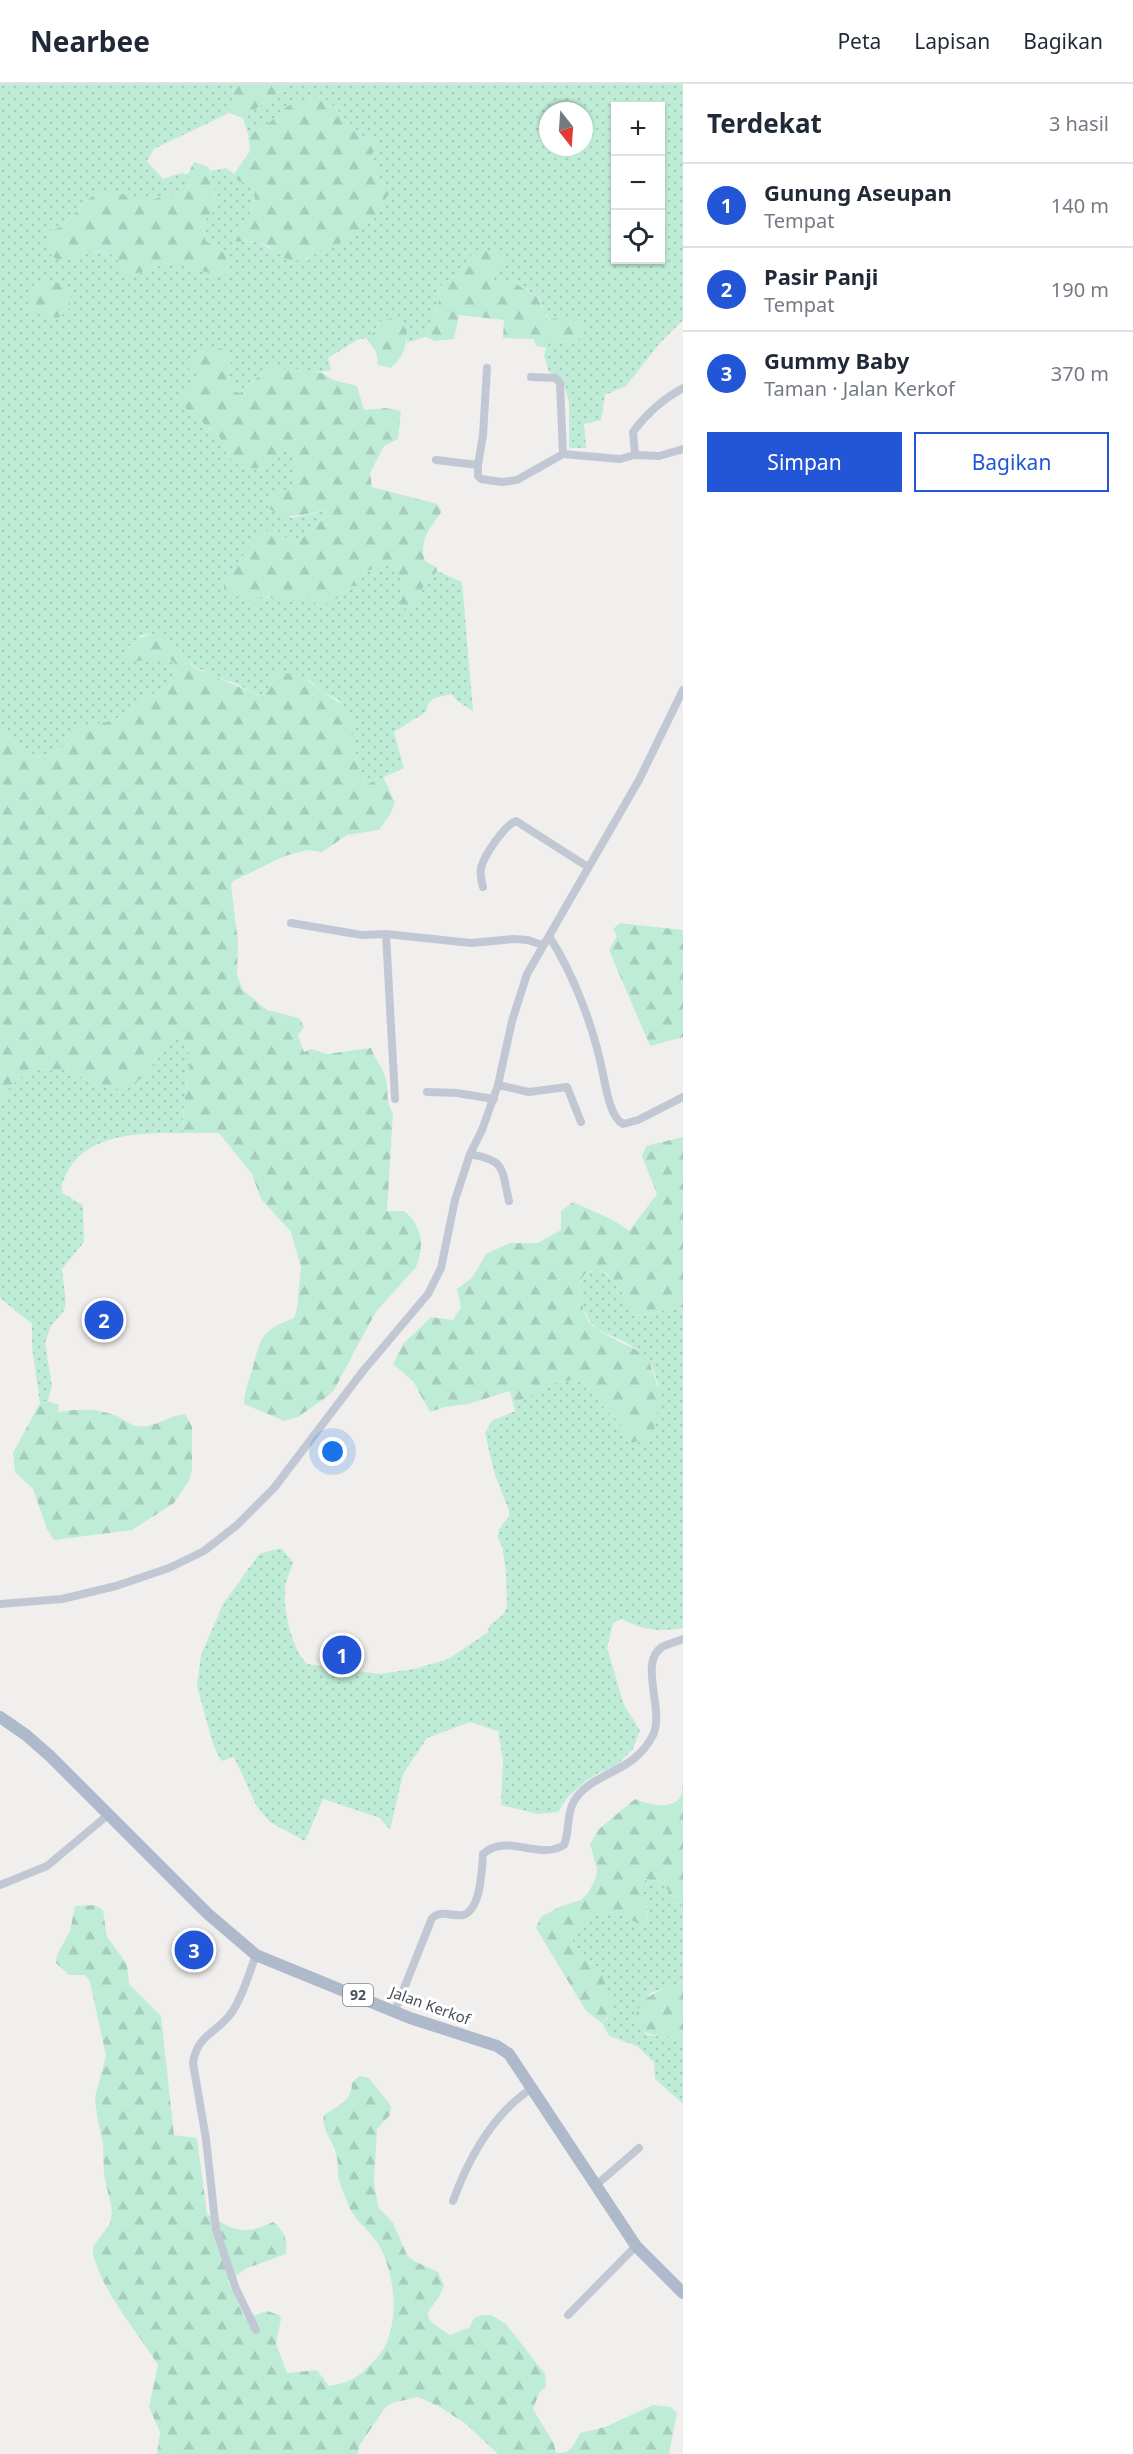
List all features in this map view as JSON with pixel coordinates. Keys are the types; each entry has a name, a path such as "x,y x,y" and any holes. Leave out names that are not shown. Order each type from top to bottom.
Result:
{"main road":[{"name":"Jalan Kerkof","path":"0,1717 50,1756 208,1914 256,1955 395,2012 497,2046 514,2059 636,2246 683,2293"}],"street":[{"path":"487,368 483,435 478,465 481,479 508,482 522,478 563,454 616,459 636,455 659,456 683,449"},
{"path":"531,378 556,378 560,382 563,454"},
{"path":"636,455 633,432 661,401 683,388"},
{"path":"436,460 478,465"},
{"path":"0,1604 62,1599 116,1586 169,1568 204,1551 256,1507 274,1488 363,1371 428,1294 441,1268 455,1200 470,1154 494,1099 512,1021 527,974 639,780 683,690"},
{"path":"483,887 481,876 483,863 511,823 516,821 588,867"},
{"path":"291,923 362,935 387,934 471,943 501,939 528,940 542,945"},
{"path":"387,934 395,1099"},
{"path":"549,936 569,969 601,1060 618,1122 623,1124 638,1120 683,1097"},
{"path":"498,1085 529,1092 567,1087 581,1122"},
{"path":"427,1092 457,1093 494,1099"},
{"path":"470,1154 492,1159 500,1164 510,1201"},
{"path":"395,2012 432,1918 438,1913 462,1915 469,1912 479,1894 483,1854 498,1845 548,1850 564,1845 567,1839 568,1814 574,1800 586,1786 632,1762 646,1747 654,1733 658,1719 650,1669 654,1657 660,1648 683,1639"},
{"path":"0,1884 47,1866 84,1838 109,1814"},
{"path":"256,1955 232,2013 201,2041 194,2053 193,2063 206,2139 216,2230 236,2289 256,2330"},
{"path":"453,2200 464,2171 478,2145 522,2095 532,2088"},
{"path":"595,2186 639,2148"},
{"path":"568,2315 636,2246"}],"green space":[{"path":"0,84 233,84 234,102 229,113 154,149 147,161 163,179 181,173 188,174 190,182 186,191 146,201 91,197 61,227 60,260 86,253 105,252 111,254 120,263 126,273 139,273 176,262 207,273 220,274 227,273 226,257 216,246 206,242 202,224 217,206 210,171 226,168 234,174 238,181 254,186 253,206 234,232 242,242 258,242 273,250 306,259 337,242 385,183 377,178 372,155 376,147 356,133 335,107 311,98 285,108 266,126 248,134 243,118 291,84 683,84 683,320 659,344 626,386 605,395 601,420 584,424 586,448 569,448 569,402 562,379 549,372 544,356 548,342 575,341 544,314 539,297 511,281 493,284 494,275 501,269 467,267 439,287 439,302 425,337 407,343 407,326 380,321 373,333 366,338 357,340 328,358 331,370 268,368 239,393 235,392 228,380 232,355 220,348 198,352 188,360 200,375 194,386 185,391 186,409 219,436 231,459 245,469 267,467 282,451 291,448 294,450 295,476 292,486 269,497 292,518 327,510 312,530 292,543 275,529 260,597 306,595 332,603 352,586 362,573 386,564 394,568 403,582 399,608 417,603 420,591 437,571 462,582 473,711 457,701 452,694 434,698 428,704 426,712 394,732 404,768 366,785 349,739 355,730 339,700 322,692 310,680 275,673 269,690 259,696 235,683 208,675 194,667 176,646 151,634 142,635 128,647 169,658 175,664 174,681 168,687 150,695 127,714 110,721 77,729 70,735 68,744 39,757 22,752 10,738 0,732"},
{"path":"233,84 291,84 243,118 229,113 234,102"},
{"path":"320,96 328,101 357,132 374,139 376,147 372,155 377,178 385,183 389,191 379,213 368,224 348,237 300,260 286,259 262,243 234,241 234,232 247,217 255,200 254,186 238,181 234,174 250,151 248,134 266,126 293,103"},
{"path":"194,162 208,167 210,171 217,206 202,224 206,242 220,249 226,257 227,273 207,273 183,263 170,262 139,273 126,273 111,254 100,251 69,258 53,257 47,232 61,227 91,197 105,191 146,201 186,191 190,182 188,174"},
{"path":"491,250 503,261 501,269 494,275 493,284 511,281 538,297 544,314 549,320 565,316 581,324 583,337 575,341 549,342 547,348 536,346 534,339 503,338 504,320 459,315 454,339 435,341 425,337 439,302 439,287 467,267 468,258 474,252"},
{"path":"44,280 64,284 70,291 70,308 58,318 33,313 28,306 31,289 35,284"},
{"path":"393,318 407,326 407,333 402,354 391,368 378,365 376,352 366,338 373,333 380,321"},
{"path":"220,348 229,351 232,355 228,380 235,392 240,393 268,368 303,369 322,373 333,380 357,386 364,410 386,408 401,411 398,439 384,446 370,473 372,487 437,504 442,511 430,528 423,547 425,561 436,567 437,571 420,591 417,603 410,609 399,608 403,582 394,568 386,564 362,573 360,586 352,586 332,603 316,604 306,595 287,602 278,601 269,596 260,597 257,603 249,606 240,597 224,595 224,582 227,576 261,532 275,529 292,543 312,530 327,510 295,516 273,511 267,505 269,497 287,490 294,481 294,450 291,448 282,451 267,467 245,469 231,459 219,436 186,409 179,398 200,375 189,369 188,360 198,352"},
{"path":"151,634 177,647 195,668 259,696 269,690 275,673 296,675 310,681 320,691 340,703 351,716 355,730 349,739 366,785 383,777 395,802 391,813 379,830 347,835 322,852 308,850 285,856 233,881 231,885 238,942 237,975 243,990 267,1010 299,1018 304,1027 298,1035 304,1052 312,1049 327,1054 371,1048 385,1075 388,1101 393,1113 387,1211 404,1211 415,1223 421,1243 416,1267 375,1313 334,1390 298,1417 284,1421 244,1404 244,1399 260,1343 274,1327 294,1318 301,1267 291,1232 261,1199 252,1174 219,1133 183,1133 184,1103 191,1057 181,1036 167,1045 145,1075 125,1091 92,1082 66,1070 31,1069 10,1086 0,1105 0,732 10,738 22,752 39,757 68,744 70,735 77,729 110,721 127,714 150,695 168,687 174,681 175,664 169,658 126,662 124,654 134,640"},
{"path":"620,923 683,930 683,1037 650,1046 609,950 617,936 613,929"},
{"path":"181,1036 191,1057 184,1103 183,1133 152,1133 119,1137 103,1142 77,1158 64,1180 62,1193 83,1205 84,1242 62,1269 66,1304 63,1312 51,1326 45,1343 52,1386 48,1401 40,1403 32,1347 32,1324 0,1298 0,1105 10,1086 31,1069 66,1070 92,1082 145,1075 167,1045"},
{"path":"683,1137 683,1307 632,1316 619,1287 601,1270 592,1270 585,1274 579,1287 584,1311 591,1324 598,1330 643,1353 649,1361 661,1395 654,1430 648,1437 632,1443 619,1422 583,1382 575,1380 557,1382 513,1404 510,1391 468,1404 445,1407 430,1412 413,1381 393,1364 403,1344 431,1317 453,1320 461,1307 457,1289 472,1278 486,1254 510,1243 538,1243 561,1230 561,1211 573,1202 613,1220 629,1231 657,1194 642,1156 646,1146"},
{"path":"596,1269 615,1282 633,1316 683,1307 683,1628 651,1629 622,1619 613,1623 607,1648 624,1705 640,1730 633,1749 613,1769 602,1771 586,1781 567,1798 558,1812 538,1814 501,1805 503,1759 498,1731 470,1722 427,1738 403,1774 390,1830 380,1818 323,1799 305,1841 270,1822 257,1807 234,1757 221,1761 213,1744 197,1686 201,1655 223,1604 259,1554 281,1548 293,1562 285,1586 287,1618 297,1649 307,1664 379,1674 414,1669 448,1659 487,1633 490,1625 504,1614 507,1605 506,1572 502,1546 498,1538 499,1529 509,1516 509,1511 494,1472 485,1433 492,1421 515,1411 513,1404 557,1382 575,1380 583,1382 619,1422 632,1443 659,1386 648,1360 642,1353 631,1345 602,1332 589,1319 580,1293 580,1284 585,1275"},
{"path":"48,1401 59,1405 58,1412 96,1411 111,1414 130,1424 143,1427 175,1416 186,1415 192,1427 192,1469 190,1479 174,1503 132,1530 54,1540 47,1529 33,1489 15,1472 13,1453 40,1403"},
{"path":"683,1785 683,1906 662,1883 646,1879 641,1886 647,1912 645,1928 623,1916 606,1912 591,1918 572,1936 573,1945 599,1969 613,2002 613,2011 602,2023 586,2011 536,1928 541,1917 559,1907 581,1900 588,1893 596,1878 597,1869 590,1844 599,1829 635,1799 660,1805 673,1804 681,1795"},
{"path":"646,1879 662,1883 683,1906 683,1982 650,1993 635,2025 648,2035 683,2039 683,2104 655,2079 654,2062 637,2046 609,2036 602,2023 608,2018 604,1986 599,1969 573,1945 572,1936 582,1926 591,1918 606,1912 623,1916 645,1928 648,1912 641,1886"},
{"path":"95,1905 103,1910 107,1937 127,1964 129,1984 161,2016 174,2135 197,2138 207,2214 239,2230 254,2229 273,2222 284,2236 286,2254 247,2268 228,2281 245,2319 267,2311 279,2315 281,2319 276,2344 287,2373 317,2370 329,2386 344,2383 359,2375 375,2360 384,2349 389,2335 394,2305 390,2274 377,2242 349,2207 339,2181 336,2153 325,2130 323,2120 324,2115 347,2099 352,2083 359,2076 369,2078 391,2106 390,2115 377,2129 374,2181 378,2207 393,2223 407,2255 414,2261 438,2272 444,2285 429,2312 428,2316 431,2321 450,2335 470,2327 474,2318 482,2315 491,2315 506,2324 545,2374 546,2387 539,2393 533,2409 554,2444 556,2453 569,2450 580,2433 605,2427 653,2405 671,2407 677,2413 669,2454 498,2454 466,2424 440,2407 418,2397 392,2403 385,2408 359,2446 358,2454 157,2454 160,2432 149,2407 158,2365 113,2298 93,2254 93,2246 110,2224 112,2210 104,2175 103,2143 95,2097 106,2056 90,1982 85,1975 69,1975 56,1963 57,1955 70,1931 75,1906"},
{"path":"683,1982 683,2039 651,2034 635,2025 639,2007 644,2001 658,1991"}],"place":[{"name":"Pasir Panji","path":"104,1320"},
{"name":"Gunung Aseupan","path":"342,1655"},
{"name":"Gummy Baby","path":"194,1950"}]}
